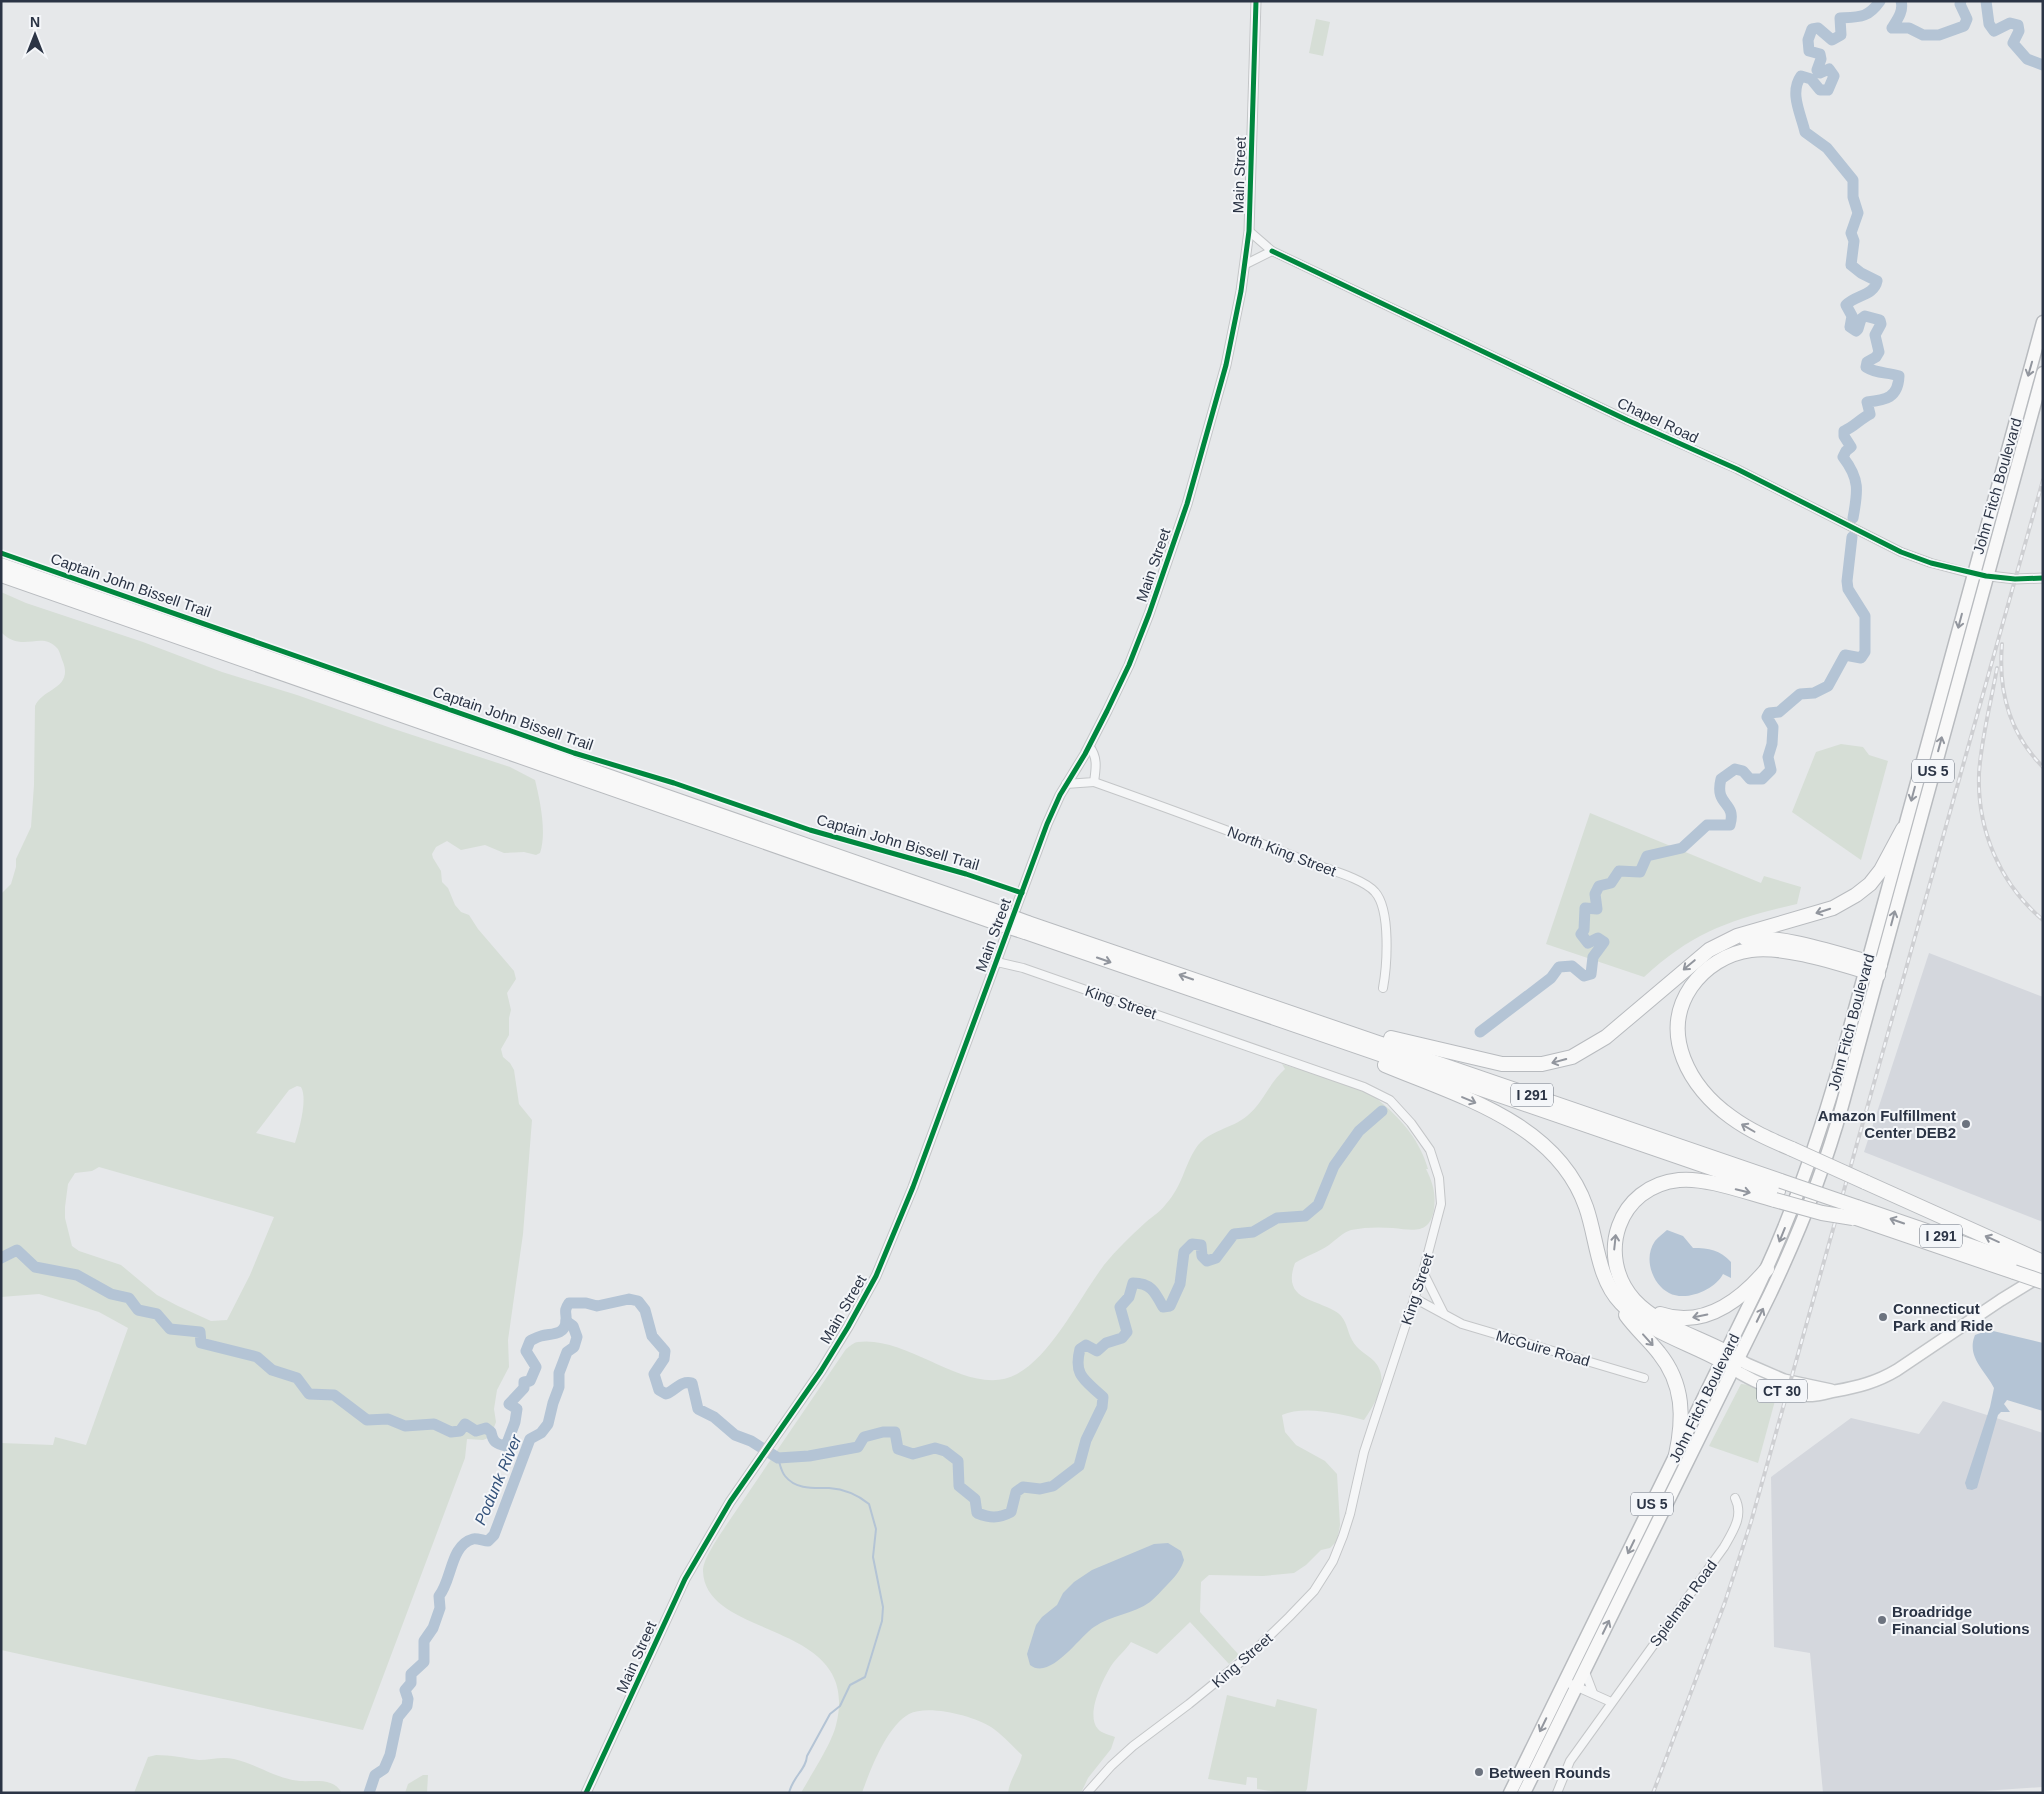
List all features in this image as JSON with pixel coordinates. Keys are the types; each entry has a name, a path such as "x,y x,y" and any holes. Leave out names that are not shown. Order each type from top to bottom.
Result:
{"highway":[{"name":"John Fitch Boulevard","path":"1524,1793 1570,1684 1584,1670 1650,1522 1676,1455 1783,1266 1818,1180 1840,1112 1903,829 2043,322"},
{"name":"John Fitch Boulevard","path":"1510,1793 1570,1684 1730,1360 1798,1193 1819,1134 1872,968 2043,373"},
{"path":"1997,486 2010,490"},
{"name":"I 291","path":"1,564 1332,1038 1778,1191 2034,1267 2043,1282"},
{"name":"I 291","path":"1,575 996,917"},
{"path":"1282,1010 1307,1013 1402,1041 1480,1060 1514,1066 1564,1060 1592,1046 1614,1031 1703,954 1737,936 1833,908 1856,895 1870,884 1881,870 1903,829"},
{"name":"I 291","path":"1026,928 1282,1010 1778,1191"},
{"path":"1730,941 1759,938 1779,940 1872,968"},
{"path":"1872,968 1765,949 1748,950 1727,957 1708,968 1696,980 1684,1001 1679,1017 1678,1040 1684,1063 1695,1082 1710,1099 1729,1116 1756,1133 1865,1182 2034,1267"},
{"path":"1332,1038 1345,1049 1493,1111 1518,1126 1544,1146 1569,1174 1580,1193 1589,1217 1603,1272 1612,1292 1644,1304 1659,1313 1677,1318 1694,1318 1709,1314 1728,1305 1750,1288 1767,1269"},
{"path":"1676,1455 1682,1413 1677,1385 1662,1357 1629,1319 1614,1256 1617,1230 1627,1209 1648,1190 1669,1181 1694,1180 1778,1191 1822,1213 1855,1215"},
{"path":"1622,1295 1643,1322 1730,1360"}],"main road":[{"name":"CT 30","path":"1730,1360 1763,1384 1788,1393 1814,1396 1856,1388 1886,1376 1995,1304 2034,1267"}],"street":[{"name":"Main Street","path":"586,1793 685,1579 730,1502 848,1327 876,1276 898,1228 1047,824 1066,784 1089,746 1129,665 1149,614 1184,510 1226,365 1246,264 1249,231 1256,1"},
{"name":"Chapel Road","path":"1249,231 1272,251 1737,469 1901,552 1931,563 1973,574 2015,579 2043,578"},
{"path":"1246,264 1256,257 1272,251"},
{"path":"1089,746 1095,754 1094,782"},
{"name":"North King Street","path":"1066,784 1094,782 1288,853 1359,882 1375,892 1384,911 1386,970 1383,988"},
{"name":"King Street","path":"997,962 1023,968 1364,1087 1390,1100 1411,1123 1430,1150 1439,1178 1440,1214 1364,1452 1350,1514 1332,1561 1314,1591 1254,1652 1133,1746 1111,1766 1087,1793"},
{"path":"1423,1272 1444,1314"},
{"name":"McGuire Road","path":"1414,1298 1462,1324 1644,1378"},
{"name":"Spielman Road","path":"1557,1793 1570,1761 1724,1546 1739,1517 1739,1506 1735,1498"},
{"path":"1584,1670 1594,1693"},
{"path":"1570,1684 1611,1702"}],"shaded area":[{"path":"1316,19 1330,22 1323,56 1309,53"},
{"path":"1,592 26,603 143,642 222,672 297,695 510,767 535,780 543,826 540,853 536,855 524,852 504,853 485,845 461,850 447,841 436,847 432,854 441,871 442,882 448,888 455,905 461,912 469,915 478,929 514,971 516,979 507,993 511,1010 509,1035 501,1049 503,1057 514,1070 519,1104 532,1120 523,1234 508,1340 509,1367 497,1390 494,1409 496,1422 488,1438 483,1440 467,1439 465,1458 363,1730 1,1650 1,1443 53,1445 55,1437 86,1445 128,1328 99,1312 39,1294 1,1297 1,894 11,884 16,867 16,859 31,827 34,785 35,706 44,695 61,683 65,671 59,651 51,643 44,641 16,641 1,632","holes":["297,1086 301,1087 304,1099 295,1143 256,1133 289,1090","99,1167 274,1217 250,1275 227,1320 211,1321 178,1306 157,1295 121,1265 79,1251 72,1246 65,1218 68,1184 75,1173 92,1171"]},
{"path":"1841,744 1863,747 1869,755 1888,761 1861,860 1792,812 1816,752"},
{"path":"1590,813 1761,883 1764,876 1801,887 1797,904 1753,915 1715,929 1680,948 1644,977 1546,944"},
{"path":"1929,953 2043,997 2043,1222 1864,1152"},
{"path":"1282,1064 1346,1083 1373,1095 1410,1132 1425,1159 1428,1169 1426,1169 1434,1193 1435,1204 1432,1217 1425,1227 1414,1230 1378,1227 1351,1230 1295,1263 1292,1275 1293,1285 1297,1292 1303,1297 1329,1308 1341,1316 1354,1343 1374,1361 1379,1368 1381,1376 1380,1391 1373,1407 1364,1420 1334,1413 1312,1411 1291,1412 1282,1415 1285,1432 1296,1445 1325,1461 1337,1474 1340,1525 1337,1541 1330,1548 1321,1550 1306,1565 1294,1573 1263,1576 1209,1575 1201,1582 1200,1612 1239,1655 1229,1664 1190,1622 1157,1654 1131,1642 1111,1666 1094,1706 1094,1723 1098,1729 1115,1737 1111,1749 1088,1778 1081,1793 1008,1793 1022,1755 999,1733 983,1723 963,1715 927,1710 909,1714 894,1728 880,1749 862,1793 801,1793 826,1750 834,1732 838,1691 827,1666 806,1648 728,1610 710,1593 703,1571 705,1561 725,1527 846,1349 855,1343 878,1342 980,1379 999,1380 1017,1374 1030,1365 1053,1340 1109,1259 1135,1232 1162,1209 1172,1197 1192,1155 1201,1142 1213,1133 1241,1120 1253,1111 1285,1069"},
{"path":"1741,1384 1750,1385 1776,1397 1758,1463 1709,1446"},
{"path":"1943,1401 2043,1433 2043,1787 1954,1793 1823,1793 1810,1653 1774,1647 1771,1477 1851,1418 1919,1434"},
{"path":"1227,1695 1275,1707 1277,1699 1317,1709 1305,1793 1283,1793 1257,1789 1257,1778 1247,1777 1246,1785 1208,1779"},
{"path":"156,1755 199,1760 230,1758 291,1780 329,1782 342,1793 134,1793 148,1757"},
{"path":"423,1775 428,1775 427,1793 405,1793 408,1784"}],"water":[{"path":"1667,1230 1683,1236 1693,1248 1709,1249 1723,1255 1731,1262 1731,1278 1723,1274 1714,1285 1691,1295 1676,1295 1663,1289 1651,1270 1650,1255 1655,1241"},
{"path":"1989,1330 2043,1343 2043,1411 2007,1400 2004,1404 2010,1412 2001,1412 1998,1415 1977,1488 1972,1490 1967,1489 1965,1483 1990,1407 1994,1388 1975,1357 1973,1343 1975,1335"},
{"path":"1168,1543 1181,1551 1184,1560 1175,1577 1152,1600 1144,1606 1094,1627 1055,1663 1038,1668 1030,1665 1027,1654 1036,1625 1042,1617 1057,1605 1063,1593 1074,1582 1092,1570 1154,1544"}],"waterway":[{"name":"Podunk River","path":"1853,518 1857,493 1855,479 1843,457 1851,447 1844,436 1844,431 1870,414 1867,402 1885,399 1890,396 1896,389 1899,376 1874,371 1866,367 1867,362 1876,357 1879,352 1875,335 1881,324 1880,320 1865,316 1861,319 1856,331 1850,327 1852,316 1846,305 1872,290 1877,281 1861,273 1851,265 1854,241 1851,233 1858,213 1853,197 1853,180 1827,148 1805,132 1797,104 1796,89 1801,76 1811,79 1820,90 1828,90 1834,76 1829,69 1820,73 1817,70 1821,59 1820,54 1809,51 1808,40 1812,29 1818,28 1832,40 1841,35 1840,18 1863,16 1872,11 1880,1"},
{"name":"Podunk River","path":"1901,1 1901,12 1892,28 1909,28 1923,35 1939,35 1964,26 1967,19 1960,4 1961,1"},
{"name":"Podunk River","path":"1986,1 1989,24 1994,31 2010,23 2018,25 2019,31 2013,43 2027,59 2043,65"},
{"name":"Podunk River","path":"1480,1032 1551,978 1559,967 1572,966 1584,976 1591,974 1593,957 1604,942 1598,938 1588,943 1581,934 1584,930 1585,908 1597,909 1595,894 1599,886 1611,883 1619,871 1640,872 1647,856 1682,848 1707,825 1730,825 1731,812 1720,795 1721,779 1735,769 1743,771 1750,779 1762,779 1771,770 1768,757 1772,744 1773,727 1767,717 1769,713 1779,712 1800,694 1814,693 1828,686 1845,655 1861,658 1865,652 1865,616 1848,589 1847,581 1852,537"},
{"name":"Podunk River","path":"1,1258 17,1250 35,1267 77,1275 111,1294 129,1298 138,1310 157,1314 170,1329 200,1332 201,1343 257,1357 272,1370 297,1378 309,1394 334,1395 367,1420 388,1419 405,1426 434,1424 451,1432 460,1431 465,1424 476,1431 486,1428 491,1432 496,1442 506,1446 515,1422 517,1409 509,1404 524,1388 524,1382 530,1381 536,1367 526,1351 530,1341 540,1336 563,1330 566,1322 566,1308 569,1303 586,1303 597,1306 629,1299 638,1301 645,1310 652,1336 665,1351 664,1359 654,1374 659,1390 666,1394 682,1384 692,1383 698,1409 714,1417 735,1435 751,1441 778,1458 809,1456 858,1447 864,1437 883,1432 895,1432 898,1449 913,1454 935,1448 945,1451 958,1461 959,1486 975,1499 977,1513 998,1517 1011,1512 1016,1492 1023,1487 1040,1489 1053,1486 1079,1466 1086,1440 1102,1407 1103,1397 1079,1372 1078,1358 1080,1349 1086,1345 1097,1351 1106,1343 1122,1338 1127,1332 1120,1307 1129,1297 1133,1283 1139,1283 1152,1289 1163,1307 1170,1306 1180,1284 1184,1252 1192,1244 1201,1245 1202,1256 1207,1261 1216,1258 1234,1234 1253,1232 1277,1218 1305,1216 1318,1205 1334,1166 1359,1131 1382,1111"},
{"name":"Podunk River","path":"369,1793 375,1775 384,1769 390,1755 398,1717 407,1706 408,1699 405,1690 411,1683 411,1674 424,1662 424,1641 433,1628 440,1608 439,1596 447,1582 456,1556 465,1543 473,1539 488,1541 494,1535 530,1439 541,1433 548,1424 559,1387 559,1373 567,1352 574,1347 577,1337 573,1326 566,1321"},
{"path":"778,1458 784,1474 794,1484 845,1491 869,1504 876,1529 873,1557 883,1607 882,1621 865,1677 850,1685 840,1706 830,1714 804,1765 793,1782 789,1793"}],"railway":[{"path":"1653,1793 1725,1602 1751,1522 2043,480"},
{"path":"2002,644 2002,678 2008,710 2022,740 2043,767"},
{"path":"1997,668 1980,761 1979,795 1982,815 1987,835 2003,873 2028,906 2043,920"}],"cycle path":[{"path":"586,1793 685,1579 730,1502 821,1371 876,1276 913,1187 1047,824 1060,795 1085,754 1107,711 1129,665 1149,614 1187,504 1226,365 1241,291 1249,231 1256,1"},
{"path":"1272,251 1627,420 1737,469 1901,552 1931,563 1986,576 2015,579 2043,578"},
{"name":"Captain John Bissell Trail","path":"1,553 574,753 674,783 810,830 966,874 1022,893"}],"place":[{"name":"Amazon Fulfillment Center DEB2","path":"1966,1124"},
{"name":"Connecticut Park and Ride","path":"1883,1317"},
{"name":"Broadridge Financial Solutions","path":"1882,1620"},
{"name":"Between Rounds","path":"1479,1772"}]}
